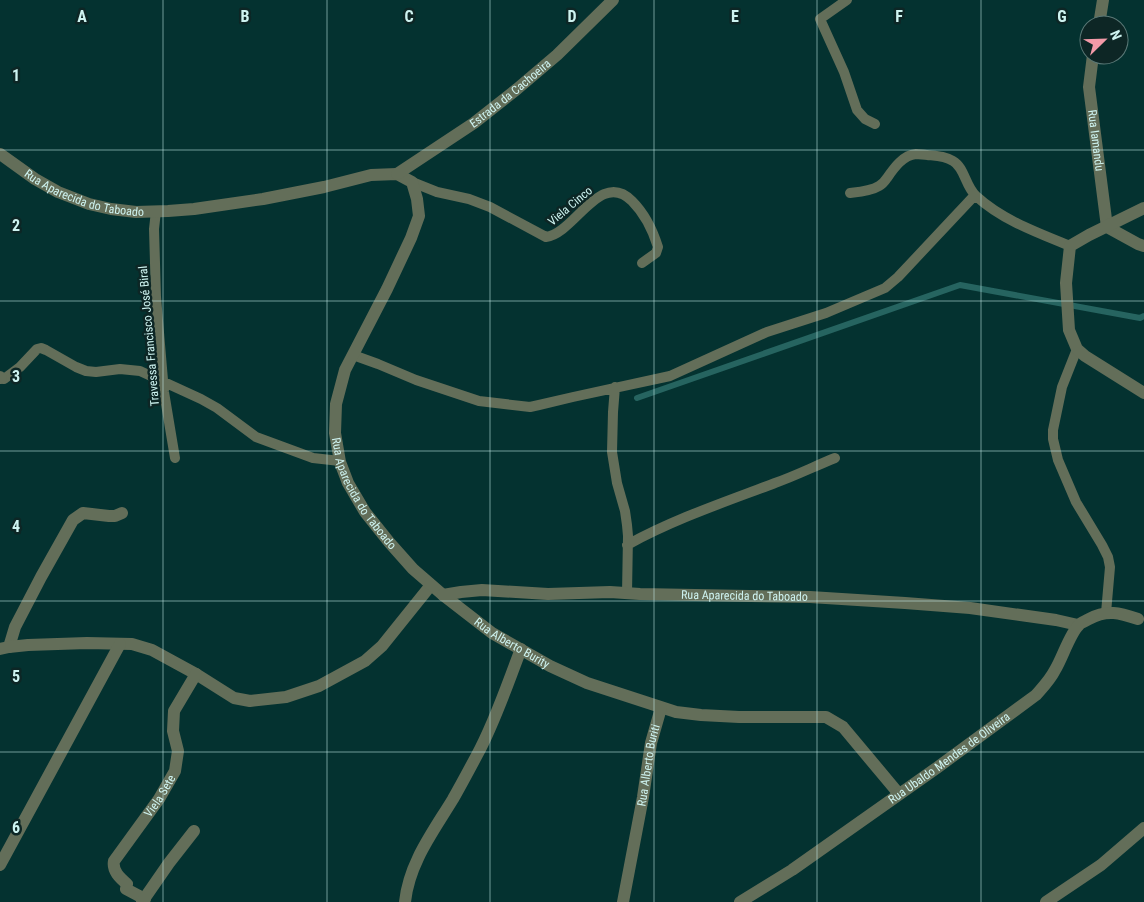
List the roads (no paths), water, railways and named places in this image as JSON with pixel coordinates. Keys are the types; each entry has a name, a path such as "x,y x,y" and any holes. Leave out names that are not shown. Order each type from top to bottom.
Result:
{"street":[{"name":"Estrada da Cachoeira","path":"397,174 474,124 557,55 613,0"},
{"path":"1101,15 1103,0"},
{"name":"Rua Iamandu","path":"1092,65 1089,87 1108,226"},
{"name":"Rua Aparecida do Taboado","path":"0,154 35,179 58,192 89,204 136,212 194,209 263,199 372,175 397,174"},
{"path":"397,174 412,182"},
{"name":"Rua Aparecida do Taboado","path":"412,182 419,216 411,238 387,289 345,370 336,404 335,433 340,461 348,483 365,512 398,553 443,596 482,590 548,594 610,592 810,597 970,608 1056,620 1078,625"},
{"path":"1144,208 1070,246 1066,283 1069,330 1077,349 1144,394"},
{"path":"1108,226 1144,246"},
{"path":"4,648 73,520 83,513 109,516 122,513"},
{"path":"4,648 87,643 132,644 152,650 196,674 234,698 250,701 286,697 320,686 365,661 382,646 431,585"},
{"name":"Rua Alberto Burity","path":"443,596 492,633 520,650 586,684"},
{"path":"1078,625 1092,617 1106,613 1122,613 1138,620"},
{"name":"Rua Ubaldo Mendes de Oliveira","path":"740,902 792,870 1036,695 1055,671 1078,625"},
{"path":"0,865 120,644"},
{"path":"405,902 406,892 415,863 454,797 494,720 520,650"},
{"name":"Viela Sete","path":"194,831 144,900 126,889 128,884 114,870 114,860 159,799 175,771 178,751 173,731 174,711 196,674"},
{"name":"Rua Alberto Buriti","path":"586,684 661,708 651,742 643,798 623,902"},
{"path":"661,708 701,715 776,718 826,717 843,727 899,794"},
{"path":"1046,902 1101,865 1144,828"}],"lane":[{"path":"847,0 820,19 844,72 857,110 865,119 876,124"},
{"path":"850,193 881,186 902,160 908,156 916,154 947,158 956,162 961,168 966,182 975,195 1017,224 1070,246"},
{"name":"Viela Cinco","path":"412,182 437,192 469,199 490,207 546,237 557,234 604,194 613,191 625,194 634,202 645,218 658,248 656,253 642,263"},
{"path":"353,355 416,380 479,401 530,407 670,376 767,332 826,313 885,288 898,277 975,195"},
{"name":"Travessa Francisco José Biral","path":"156,211 154,229 156,297 164,392 175,458"},
{"path":"1,378 4,379 20,367 37,349 41,348 86,371 96,372 120,369 140,371 202,399 256,437 313,458 340,461"},
{"path":"1077,349 1062,386 1053,439 1058,460 1076,502 1108,557 1110,567 1106,613"},
{"path":"615,388 612,452 616,483 625,510 627,525 627,593"},
{"path":"627,545 713,505 778,482 835,458"}],"waterway":[{"path":"637,398 960,285 1140,318 1144,316"}]}
